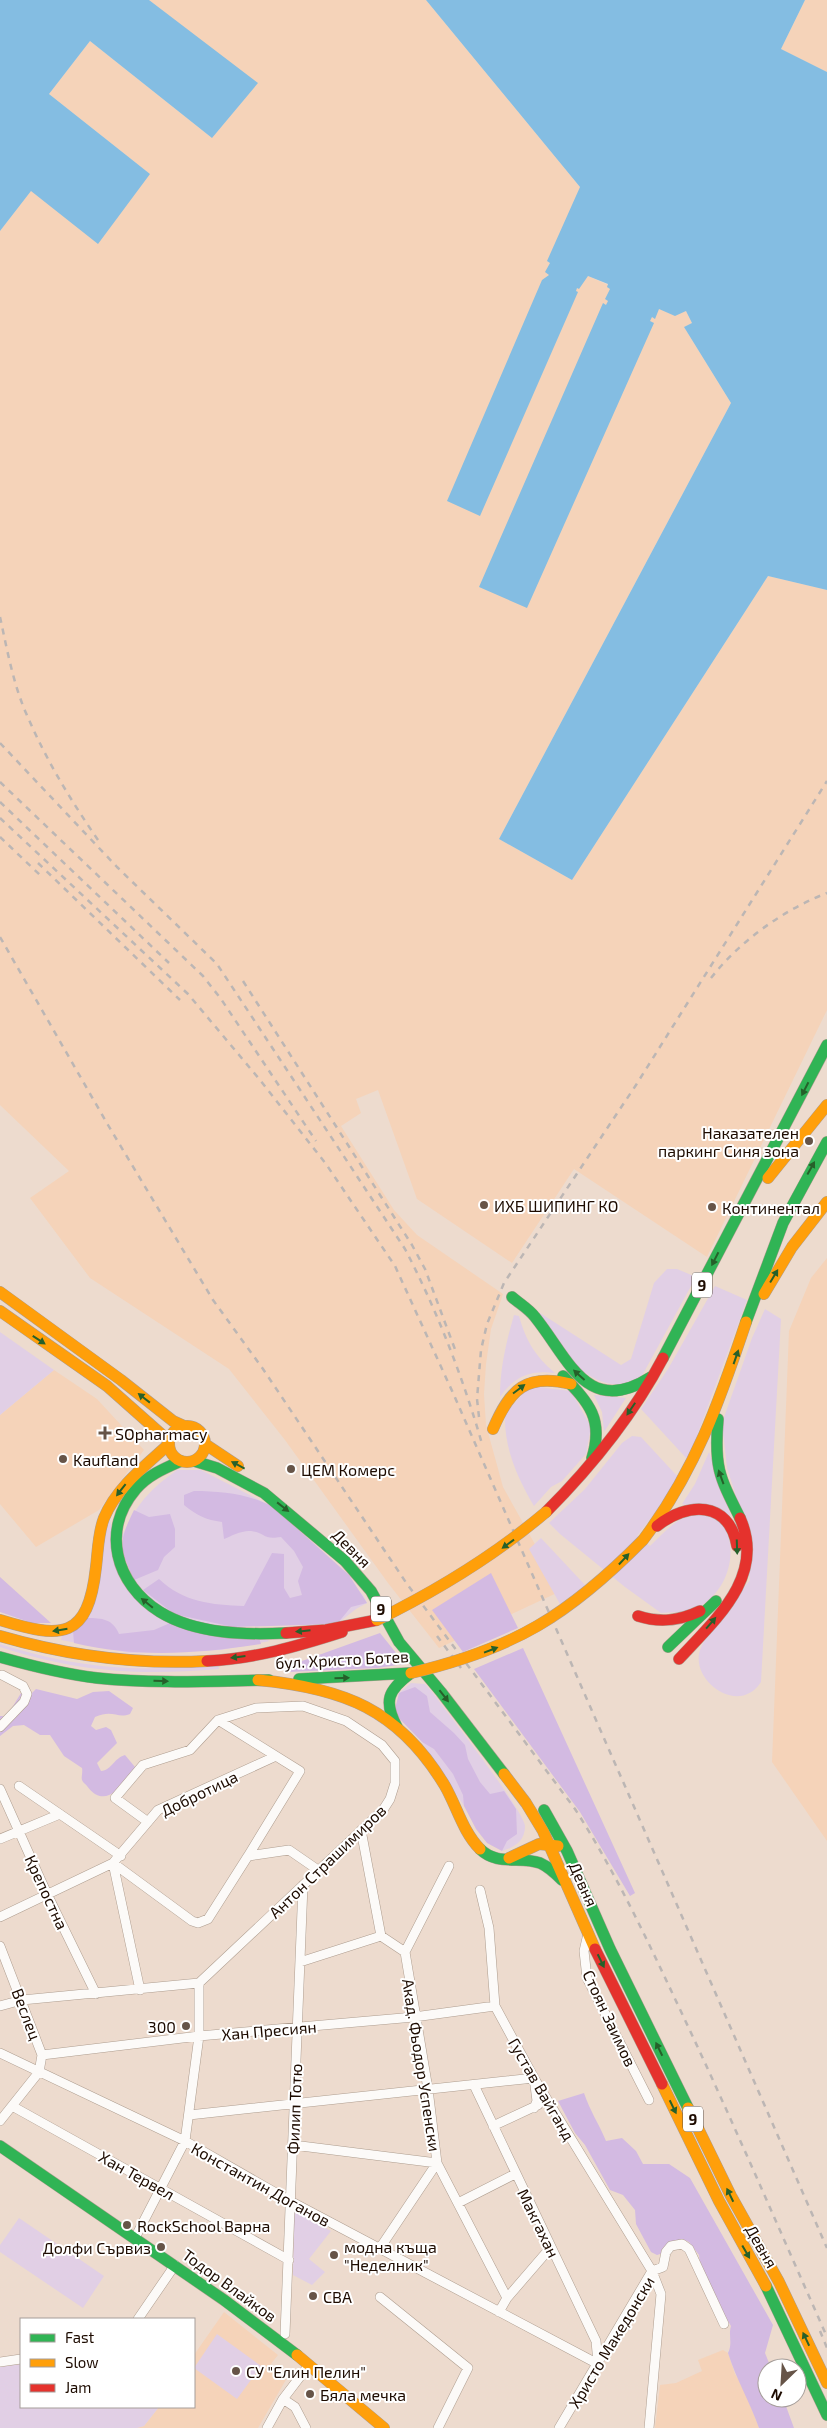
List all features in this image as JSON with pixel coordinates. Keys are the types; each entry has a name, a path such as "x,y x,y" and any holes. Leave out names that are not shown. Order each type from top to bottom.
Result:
{"main road":[{"path":"739,1217 827,1045"},
{"name":"9","path":"739,1217 827,1104"},
{"path":"743,1335 762,1275 778,1235 797,1194 827,1142"},
{"path":"743,1335 782,1263 827,1202"},
{"name":"бул. Христо Ботев","path":"0,1636 44,1650 82,1658 167,1664 210,1661 284,1650 317,1642 373,1621 416,1601 464,1574 522,1534 546,1512 589,1466 624,1421 667,1353 739,1217"},
{"path":"0,1292 174,1421 200,1431 205,1444 221,1457 279,1490"},
{"path":"512,1297 536,1318 564,1360 594,1386 611,1392 626,1391 654,1375"},
{"path":"524,1308 530,1330"},
{"path":"0,1311 113,1390 169,1442 172,1454 181,1461"},
{"name":"бул. Христо Ботев","path":"0,1657 62,1672 112,1679 258,1680 363,1677 411,1673 473,1657 518,1638 551,1620 595,1588 645,1537 690,1468 718,1404 743,1335"},
{"path":"556,1368 586,1398 595,1421 596,1442 589,1466"},
{"path":"493,1429 506,1401 525,1384 548,1379 571,1384"},
{"path":"679,1659 730,1600 743,1578 747,1559 747,1536 717,1467 718,1404"},
{"path":"0,1620 52,1632 66,1630 82,1619 89,1604 99,1539 108,1510 129,1481 169,1442 174,1431 184,1426"},
{"path":"194,1461 202,1455 205,1444"},
{"name":"9","path":"194,1461 181,1461 160,1470 136,1490 124,1507 114,1534 116,1555 122,1572 133,1589 148,1605 182,1622 232,1632 273,1634 373,1621"},
{"name":"Девня","path":"194,1461 210,1464 264,1493 302,1522 345,1561 371,1591 399,1642 441,1692 526,1803 550,1843 588,1932 719,2202 767,2288 827,2415"},
{"path":"645,1537 668,1518 689,1509 698,1508 713,1513 732,1528 737,1541 733,1574 727,1589 668,1647"},
{"name":"Девня","path":"334,1536 369,1571 410,1642 450,1687 534,1794 554,1827 567,1851 610,1949 726,2188 748,2231 779,2282 827,2383"},
{"path":"638,1616 656,1621 672,1621 712,1605"},
{"path":"398,1730 388,1712 389,1700 394,1686 411,1673"},
{"path":"258,1680 317,1687 366,1707 398,1730 418,1749 440,1776 476,1845 491,1857 507,1858 522,1856 547,1865 567,1885"},
{"path":"522,1856 531,1831 526,1803"},
{"path":"522,1856 540,1842 550,1843 554,1827"},
{"name":"9","path":"550,1843 567,1851"},
{"name":"Тодор Влайков","path":"0,2146 175,2265 309,2365 384,2428"}],"street":[{"path":"0,1727 24,1702 27,1694 23,1686 2,1675"},
{"name":"Антон Страшимиров","path":"148,1822 115,1798 143,1764 190,1750 218,1720 256,1708 303,1706 346,1722 382,1745 395,1762 395,1784 390,1799 383,1810 199,1983"},
{"path":"113,1863 192,1921 198,1923 208,1919 300,1773 298,1769 274,1757 218,1720"},
{"name":"Добротица","path":"0,1917 113,1863 121,1856 158,1810 274,1757"},
{"path":"19,1786 121,1856"},
{"name":"Крепостна","path":"0,1789 47,1894 96,1994"},
{"path":"0,1839 60,1814"},
{"path":"362,1830 381,1936 405,1952 448,1866"},
{"path":"248,1856 289,1850 318,1870"},
{"path":"113,1863 140,1990"},
{"name":"Филип Тотю","path":"285,2334 304,1885"},
{"name":"Густав Вайганд","path":"480,1890 489,1928 495,2006 547,2100 652,2271 661,2294 648,2428"},
{"name":"Стоян Заимов","path":"588,1932 584,1951 588,1978 649,2100"},
{"path":"300,1962 381,1936"},
{"name":"Веслец","path":"0,1946 42,2055"},
{"name":"Акад. Фьодор Успенски","path":"405,1952 414,2017 428,2089 437,2163 507,2298"},
{"path":"0,2006 22,2000 199,1983 199,2036 185,2141 136,2238"},
{"name":"Хан Пресиян","path":"42,2055 199,2036 414,2017 495,2006"},
{"name":"Константин Доганов","path":"0,2053 185,2141 290,2201 598,2364"},
{"path":"0,2121 39,2072 42,2055"},
{"path":"189,2115 534,2078 537,2101 534,2108"},
{"name":"Макгахан","path":"474,2084 515,2174 596,2341 598,2364"},
{"path":"493,2126 534,2108 547,2100"},
{"name":"Хан Тервел","path":"12,2106 289,2260"},
{"path":"293,2145 437,2163 380,2248"},
{"path":"458,2204 515,2174"},
{"name":"Христо Македонски","path":"560,2428 652,2271 663,2267 666,2252 671,2246 678,2243 686,2246 724,2324"},
{"path":"499,2312 507,2298 551,2247"},
{"path":"139,2318 175,2265"},
{"path":"380,2298 468,2368 438,2428"},
{"path":"0,2362 20,2359"},
{"path":"267,2428 283,2399 309,2365"},
{"path":"283,2399 295,2407 306,2428"}],"shaded area":[{"path":"149,0 426,0 580,187 588,276 608,285 608,287 674,315 686,311 692,323 684,327 731,403 499,839 572,880 768,576 827,590 827,1010 707,1257 574,1169 512,1263 417,1199 378,1090 356,1099 361,1113 341,1126 394,1210 417,1235 503,1294 491,1329 486,1364 484,1394 486,1425 503,1487 561,1591 439,1648 388,1583 285,1440 229,1369 90,1278 30,1198 69,1171 0,1105 0,231 31,191 150,174 49,94 90,41 212,138 257,84"},
{"path":"805,0 827,0 827,72 781,49"},
{"path":"827,1258 827,1841 772,1762 789,1331 811,1278"},
{"path":"667,1269 677,1269 696,1277 643,1374 628,1383 612,1384 604,1382 581,1370 537,1311 621,1365 631,1359 654,1283"},
{"path":"715,1286 747,1300 688,1460 641,1409 668,1369"},
{"path":"765,1309 781,1319 761,1682 752,1692 742,1696 731,1696 720,1692 704,1676 699,1665 699,1654 713,1626 750,1580 735,1493 727,1468 722,1423 752,1338"},
{"path":"514,1315 519,1316 528,1341 537,1354 555,1373 531,1374 517,1379 500,1397 504,1356"},
{"path":"0,1332 54,1370 0,1415"},
{"path":"54,1370 97,1399 144,1450 99,1510 36,1547 0,1504 0,1415"},
{"path":"530,1386 571,1391 591,1427 586,1454 562,1481 551,1487 534,1506 513,1462 505,1427 505,1414"},
{"path":"594,1395 626,1398 604,1432 602,1412"},
{"path":"632,1436 641,1437 678,1477 637,1536 650,1546 681,1519 705,1515 719,1521 727,1533 730,1549 729,1567 721,1585 709,1600 691,1610 661,1613 625,1587 549,1523 585,1489 622,1443"},
{"path":"709,1452 731,1516 682,1504 695,1484"},
{"path":"177,1470 201,1470 273,1507 363,1595 367,1603 337,1624 152,1600 134,1580 122,1536 144,1499"},
{"path":"194,1491 235,1494 255,1499 273,1507 349,1575 367,1603 351,1607 337,1624 233,1627 174,1614 143,1590 159,1579 178,1593 198,1601 244,1606 272,1553 284,1554 284,1588 290,1598 302,1595 298,1581 303,1567 294,1551 281,1537 270,1538 248,1531 224,1539 222,1522 211,1520 193,1512 184,1505 184,1495"},
{"path":"134,1510 149,1517 170,1514 175,1529 175,1547 164,1557 158,1570 134,1580 125,1560 122,1545 125,1530"},
{"path":"110,1519 121,1582 270,1641 221,1650 130,1653 61,1640 62,1635 73,1631"},
{"path":"541,1538 585,1585 560,1604 529,1549"},
{"path":"491,1573 518,1628 463,1652 432,1610"},
{"path":"0,1577 51,1623 32,1623 0,1612"},
{"path":"87,1618 97,1618 110,1622 119,1634 154,1630 170,1623 259,1638 261,1644 167,1653 144,1653 97,1648 74,1643 73,1631"},
{"path":"380,1633 405,1664 377,1668 289,1672 288,1666"},
{"path":"0,1644 56,1659 108,1666 160,1668 218,1665 219,1669 161,1672 108,1670 55,1662 0,1647"},
{"path":"523,1648 635,1893 630,1896 580,1812 474,1669"},
{"path":"411,1683 425,1684 433,1693 512,1802 521,1817 525,1831 518,1843 511,1848 502,1851 464,1806 422,1742 399,1693"},
{"path":"415,1687 427,1696 430,1712 465,1745 468,1759 480,1782 490,1794 504,1791 516,1809 517,1834 507,1841 502,1851 487,1843 476,1829 464,1806 463,1795 453,1774 434,1749 422,1742 394,1713 399,1693"},
{"path":"36,1689 77,1699 93,1692 109,1691 133,1708 130,1714 126,1715 106,1714 95,1717 91,1726 96,1730 106,1727 111,1730 117,1743 97,1763 101,1771 108,1769 125,1755 135,1767 120,1788 114,1793 101,1796 94,1793 82,1781 82,1768 64,1756 50,1735 40,1735 24,1725 13,1726 0,1736 0,1716 7,1716 21,1693 32,1693"},
{"path":"584,2093 606,2141 622,2138 636,2151 643,2164 669,2164 690,2178 773,2325 765,2353 767,2358 757,2358 757,2408 787,2408 794,2428 759,2428 728,2353 731,2326 723,2318 700,2264 699,2255 689,2242 682,2239 668,2243 663,2253 657,2255 651,2252 636,2224 635,2210 623,2195 610,2190 558,2101"},
{"path":"294,2211 331,2231 309,2259 325,2272 312,2285 293,2275"},
{"path":"19,2218 104,2276 83,2308 0,2252 0,2245"},
{"name":"СУ \"Елин Пелин\"","path":"224,2312 278,2355 270,2365 287,2378 258,2428 137,2428 144,2426 158,2408 195,2408 195,2354"},
{"path":"217,2334 261,2366 237,2399 195,2369"},
{"path":"723,2350 728,2353 735,2374 744,2388 759,2428 655,2428 660,2385 676,2383 702,2371 698,2360"},
{"path":"20,2364 20,2408 158,2408 144,2426 137,2428 0,2428 0,2367"}],"water":[{"path":"0,0 149,0 258,83 212,138 90,41 49,94 150,174 98,244 31,191 0,231"},
{"path":"426,0 805,0 781,49 827,72 827,590 768,576 572,880 499,839 731,403 684,327 692,323 686,311 675,316 659,309 655,319 652,317 650,321 654,323 527,608 479,587 603,303 606,305 608,301 605,299 610,289 607,287 608,284 588,276 579,289 577,288 576,291 578,292 480,516 447,501 542,280 549,275 545,272 550,263 547,261 580,187"}],"railway":[{"path":"0,617 21,702 59,779 98,840"},
{"path":"0,743 117,867 217,964 405,1249 428,1295 448,1345 467,1395 482,1444"},
{"path":"479,1417 477,1399 481,1350 487,1324 504,1283 636,1085 827,781"},
{"path":"0,782 203,976 221,999 316,1141"},
{"path":"0,802 169,963"},
{"path":"0,818 188,994 260,1080 326,1164 395,1266 453,1393 827,2248"},
{"path":"0,837 41,876"},
{"path":"38,863 180,1000"},
{"path":"711,978 735,951 763,928 794,908 827,893"},
{"path":"0,937 108,1125 213,1300 263,1369 407,1584 575,1809 591,1834 660,1966 827,2337"},
{"path":"243,981 412,1245 425,1269 456,1352"},
{"path":"437,1636 461,1668"},
{"path":"820,2331 827,2348"}],"traffic: fast":[{"path":"663,1358 827,1045"},
{"path":"746,1322 783,1223 827,1142"},
{"path":"512,1297 533,1314 570,1365 582,1378 595,1387 611,1391 629,1388 651,1377"},
{"path":"563,1376 592,1412 596,1433 592,1458"},
{"path":"718,1419 717,1449 720,1471 727,1492 740,1518"},
{"path":"181,1461 157,1472 146,1480 136,1489 125,1505 116,1539 123,1572 132,1587 160,1612 189,1625 221,1632 286,1633"},
{"path":"194,1461 217,1468 264,1493 345,1561 371,1591 399,1642 441,1692 504,1774"},
{"path":"668,1647 716,1601"},
{"path":"0,1657 60,1672 118,1680 183,1682 269,1680"},
{"path":"299,1679 411,1673"},
{"path":"397,1727 390,1710 390,1697 397,1685 411,1673"},
{"path":"544,1810 567,1851 610,1949 688,2108"},
{"path":"480,1849 487,1854 501,1859 540,1863 549,1868 562,1880"},
{"path":"0,2146 224,2300 297,2355"},
{"path":"766,2286 827,2415"}],"traffic: slow":[{"path":"768,1178 827,1105"},
{"path":"764,1294 792,1247 827,1202"},
{"path":"0,1292 121,1380 173,1421 184,1426"},
{"path":"0,1311 107,1386 169,1441"},
{"path":"643,1540 677,1488 704,1436 726,1381 746,1322"},
{"path":"493,1429 506,1404 513,1394 522,1387 542,1381 571,1384"},
{"path":"187,1426 194,1427 200,1431 204,1437 205,1444 204,1451 200,1457 194,1461 187,1462 180,1461 174,1457 170,1451 169,1444 170,1437 174,1431 180,1427 187,1426"},
{"path":"0,1620 40,1630 56,1631 68,1628 78,1621 86,1609 92,1591 100,1530 104,1518 116,1496 141,1469 169,1444"},
{"path":"205,1444 238,1466"},
{"path":"377,1620 422,1597 486,1558 546,1512"},
{"path":"411,1673 480,1653 538,1626 590,1589 643,1540"},
{"path":"0,1636 51,1649 102,1658 154,1662 207,1661"},
{"path":"258,1680 317,1689 366,1707 388,1721 408,1738 427,1760 445,1786 469,1835 480,1849"},
{"path":"504,1774 526,1803 543,1831 595,1949"},
{"path":"509,1858 539,1844 558,1846"},
{"path":"662,2084 719,2201 766,2286"},
{"path":"688,2108 731,2196 779,2282 827,2383"},
{"path":"297,2355 384,2428"}],"traffic: jam":[{"path":"546,1512 610,1440 638,1400 663,1358"},
{"path":"657,1526 681,1513 705,1510 716,1513 725,1520 732,1531 737,1546"},
{"path":"679,1659 721,1612 742,1578 747,1559 746,1539 740,1518"},
{"path":"638,1616 654,1620 669,1620 685,1617 700,1611"},
{"path":"286,1633 326,1630 377,1620"},
{"path":"207,1661 259,1655 342,1632"},
{"path":"595,1949 662,2084"}],"place":[{"name":"Наказателен паркинг Синя зона","path":"809,1141"},
{"name":"ИХБ ШИПИНГ КО","path":"484,1205"},
{"name":"Континентал","path":"712,1207"},
{"name":"SOpharmacy","path":"105,1433"},
{"name":"Kaufland","path":"63,1459"},
{"name":"ЦЕМ Комерс","path":"291,1469"},
{"name":"300","path":"186,2026"},
{"name":"RockSchool Варна","path":"127,2225"},
{"name":"Долфи Сървиз","path":"161,2247"},
{"name":"модна къща \"Неделник\"","path":"334,2255"},
{"name":"CBA","path":"313,2296"},
{"name":"СУ \"Елин Пелин\"","path":"236,2371"},
{"name":"Бяла мечка","path":"310,2394"}]}
